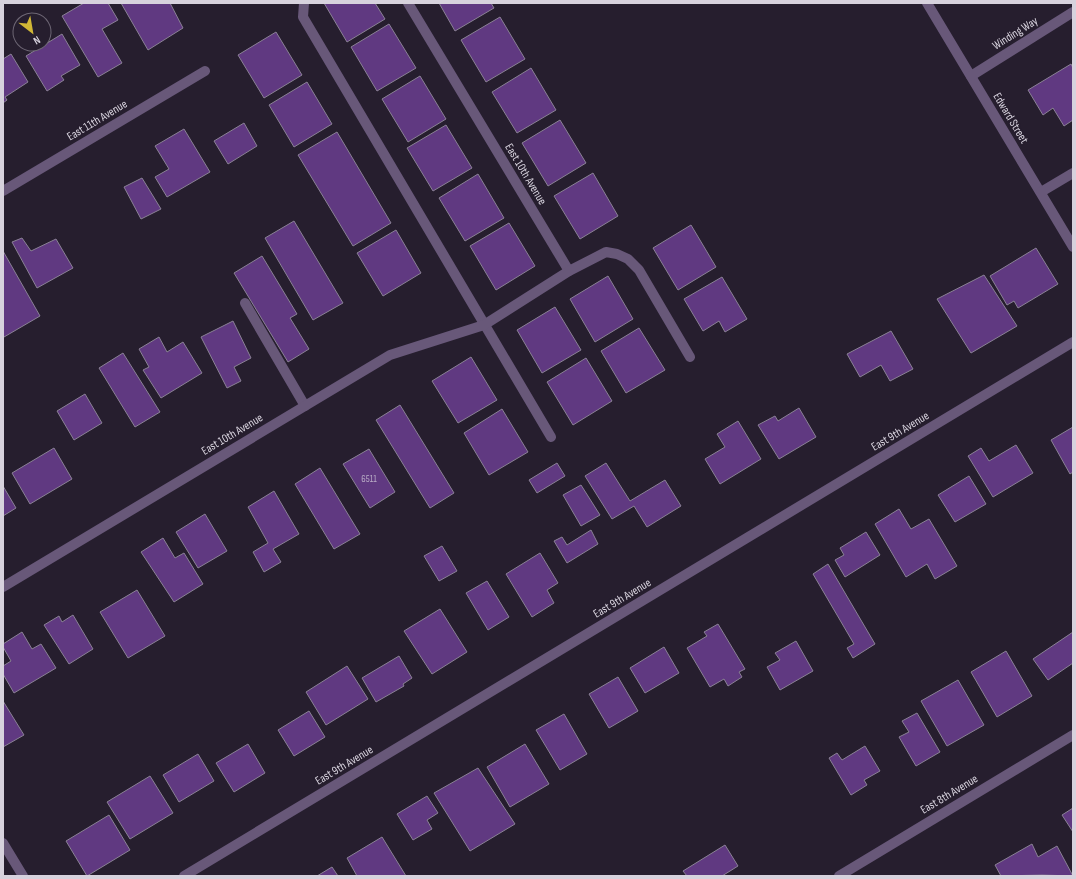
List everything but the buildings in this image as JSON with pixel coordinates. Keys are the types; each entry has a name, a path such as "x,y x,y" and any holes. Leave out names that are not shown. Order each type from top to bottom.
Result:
{"street":[{"path":"304,3 303,17 551,438"},
{"name":"East 10th Avenue","path":"3,587 390,355 484,324 569,272 408,3"},
{"name":"Edward Street","path":"927,3 1073,247"},
{"name":"Winding Way","path":"971,76 1073,12"},
{"name":"East 11th Avenue","path":"3,191 205,71"},
{"path":"1041,192 1073,173"},
{"path":"569,272 606,252 617,254 628,259 639,270 690,357"},
{"path":"245,303 305,406"},
{"name":"East 9th Avenue","path":"184,876 1073,342"},
{"name":"East 8th Avenue","path":"839,876 1073,735"},
{"path":"3,843 23,876"}]}
